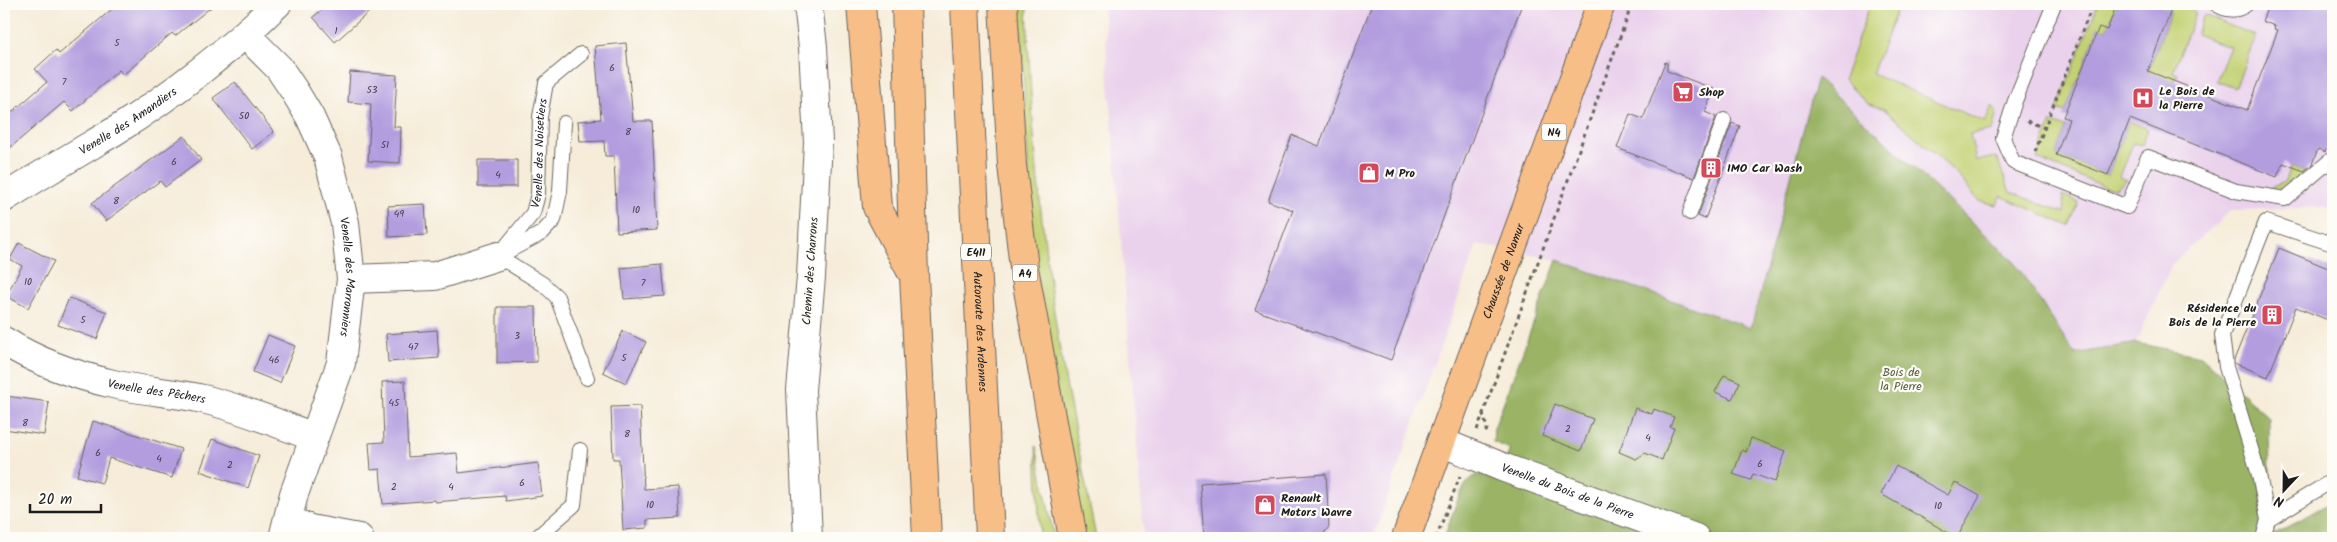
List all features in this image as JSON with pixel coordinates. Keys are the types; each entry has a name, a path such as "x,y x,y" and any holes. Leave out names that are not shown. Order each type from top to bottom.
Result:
{"main road":[{"path":"861,4 877,207 914,276"},
{"path":"906,4 914,276 927,538"},
{"name":"Autoroute des Ardennes","path":"965,4 990,538"},
{"name":"A4","path":"1003,4 1012,165 1024,268 1074,538"},
{"name":"Chaussée de Namur","path":"1406,538 1601,4"}],"street":[{"name":"Venelle des Amandiers","path":"4,198 116,130 246,35 277,4"},
{"name":"Chemin des Charrons","path":"808,4 813,47 818,142 811,277 801,390 808,538"},
{"name":"Venelle des Marronniers","path":"246,35 279,68 290,84 310,117 328,157 345,224 351,279 340,363 285,529"},
{"name":"Venelle des Noisetiers","path":"351,279 435,276 498,256"},
{"name":"Venelle des Pêchers","path":"4,341 42,362 76,374 113,385 202,399 244,411 314,437"},
{"name":"Venelle du Bois de la Pierre","path":"1441,442 1502,467 1696,538"},
{"path":"285,529 310,530 359,538"}],"lane":[{"path":"2054,4 2003,138 2013,162 2127,206 2148,157 2236,191 2285,199 2333,158"},
{"path":"2216,4 2229,10 2237,9 2247,4"},
{"name":"Venelle des Noisetiers","path":"498,256 533,213 538,194 540,117 546,83 580,54"},
{"path":"1690,213 1724,120"},
{"name":"Venelle des Noisetiers","path":"498,256 542,233 554,220 560,190 564,123"},
{"path":"2263,538 2268,520 2259,475 2226,367 2222,335 2266,222 2333,244"},
{"path":"498,256 543,284 557,297 587,378"},
{"path":"536,538 574,505 580,450"},
{"path":"2268,520 2333,480"}],"path":[{"path":"1483,413 1632,4"},
{"path":"2029,168 2093,4"},
{"path":"1436,538 1456,485"}],"shaded area":[{"path":"1103,4 2333,4 2333,210 2324,207 2231,210 2172,264 2136,343 2075,354 2013,260 1817,78 1751,328 1557,260 1477,244 1373,538 1144,538"}],"green space":[{"path":"1020,4 1027,4 1034,132 1053,302 1059,344 1096,538 1083,538 1032,246"},
{"path":"1870,4 1899,4 1872,74 1985,122 1992,105 1997,112 1992,130 1970,134 1976,161 1996,157 2010,192 2065,213 2062,195 2079,202 2069,226 2001,196 1997,205 1979,201 1955,172 1884,109 1867,103 1844,79"},
{"path":"2098,4 2117,4 2107,30 2099,27 2065,112 2057,109"},
{"path":"2155,4 2189,4 2196,13 2173,72 2178,74 2173,85 2147,75 2171,11"},
{"path":"2204,15 2256,36 2235,88 2216,81 2230,47 2196,34"},
{"name":"Bois de la Pierre","path":"1817,78 2013,260 2075,354 2136,343 2201,356 2269,418 2271,536 2333,501 2333,538 1444,538 1459,496 1468,482 1473,477 1479,475 1500,476 1510,449 1493,442 1494,428 1557,260 1751,328"},
{"path":"2129,121 2148,129 2142,145 2133,143 2120,177 2127,180 2116,188 2105,187 2037,159 2052,122 2066,127 2056,155 2108,175"},
{"path":"2291,166 2309,173 2287,187 2261,192 2284,182"},
{"path":"1036,446 1054,538 1040,538"}],"building":[{"path":"118,4 215,4 175,36 172,33 123,75 119,70 73,111 64,102 4,153 4,119 47,82 35,69 56,50 59,54"},
{"path":"329,4 378,4 335,42 313,17"},
{"name":"M Pro","path":"1372,4 1522,4 1391,360 1255,310 1293,210 1268,201 1292,135 1319,146"},
{"name":"Le Bois de la Pierre","path":"2117,4 2155,4 2171,10 2148,71 2247,110 2278,30 2274,29 2275,26 2262,21 2269,4 2333,4 2333,132 2325,152 2318,149 2312,164 2304,171 2283,163 2277,177 2130,119 2108,175 2056,155 2069,119 2063,117 2099,27 2107,30"},
{"path":"626,43 633,121 652,121 657,230 617,232 614,156 605,156 604,141 580,142 578,121 601,119 595,46"},
{"path":"1665,62 1667,63 1667,71 1714,89 1705,112 1716,117 1694,178 1617,148 1630,114 1643,119"},
{"path":"350,72 397,75 394,127 401,127 400,163 368,161 371,104 348,102"},
{"path":"235,82 274,132 252,149 213,98"},
{"path":"1732,123 1740,126 1705,219 1698,216"},
{"path":"184,136 201,160 165,187 160,181 106,221 92,203"},
{"path":"478,160 517,160 517,187 478,187"},
{"path":"425,204 427,235 389,237 388,206"},
{"path":"19,243 54,261 28,308 6,296 22,266 10,259"},
{"name":"Résidence du Bois de la Pierre","path":"2279,248 2333,270 2333,322 2296,307 2268,377 2234,363 2234,360"},
{"path":"662,264 665,296 624,299 621,268"},
{"path":"69,298 107,312 97,339 58,325"},
{"path":"497,307 536,307 537,362 497,363"},
{"path":"437,330 439,358 388,362 386,334"},
{"path":"623,331 646,342 626,383 603,372"},
{"path":"268,335 295,346 280,383 253,372"},
{"path":"1724,375 1740,382 1732,399 1715,392"},
{"path":"405,381 408,457 457,453 459,473 538,463 542,496 506,501 505,496 383,504 380,469 371,470 369,443 384,442 382,382"},
{"path":"6,396 49,402 44,435 4,429"},
{"path":"1555,404 1593,419 1581,451 1542,436"},
{"path":"640,406 644,489 678,487 680,518 647,520 647,528 623,530 619,459 613,459 611,407"},
{"path":"1635,408 1652,414 1654,409 1674,417 1670,427 1674,428 1662,460 1645,453 1636,459 1619,452"},
{"path":"93,421 181,449 172,478 109,458 102,483 77,476"},
{"path":"1751,438 1786,451 1775,482 1753,474 1751,480 1733,474 1742,450 1746,452"},
{"path":"212,439 259,456 248,488 200,471"},
{"path":"1896,466 1948,495 1955,482 1980,496 1957,538 1881,494"},
{"name":"Renault Motors Wavre","path":"1326,474 1329,527 1320,538 1204,538 1200,483"}],"place":[{"name":"Shop","path":"1683,92"},
{"name":"Le Bois de la Pierre","path":"2143,98"},
{"name":"IMO Car Wash","path":"1711,168"},
{"name":"M Pro","path":"1369,173"},
{"name":"Résidence du Bois de la Pierre","path":"2272,315"},
{"name":"Renault Motors Wavre","path":"1265,505"}]}
